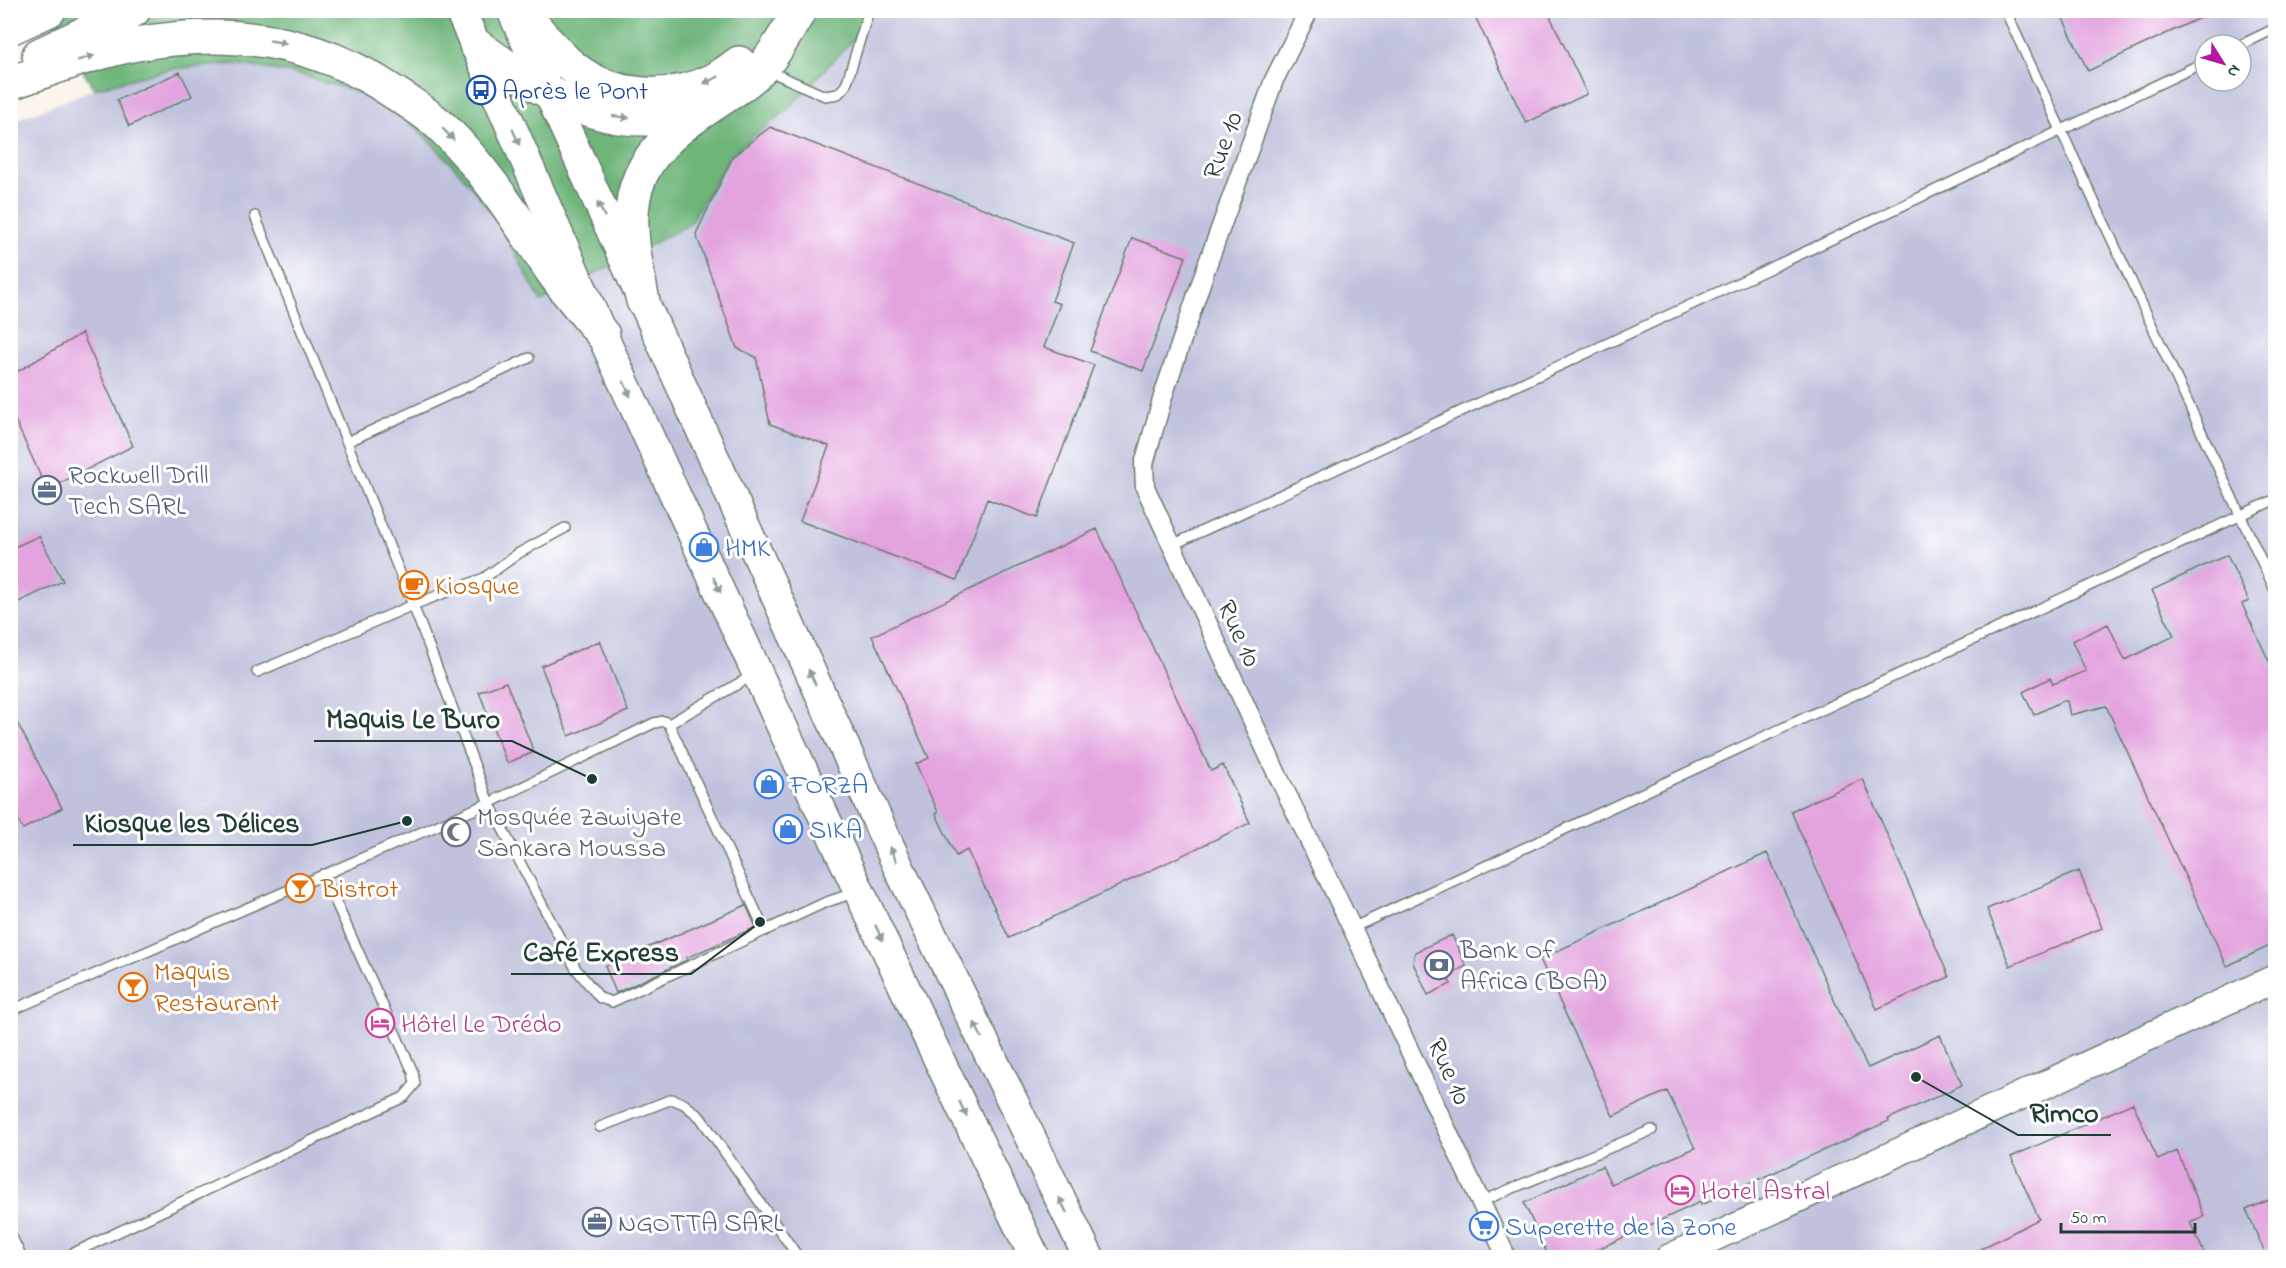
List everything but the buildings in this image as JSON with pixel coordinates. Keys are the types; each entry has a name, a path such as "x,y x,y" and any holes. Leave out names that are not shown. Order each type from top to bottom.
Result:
{"highway":[{"path":"10,28 49,10"},
{"path":"10,69 134,10"},
{"path":"521,10 551,46 576,69 617,91 662,94 712,81 742,61 762,44 780,10"},
{"path":"643,301 630,211 635,187 645,166 669,135 731,94 762,67 800,10"},
{"path":"10,83 65,64 135,45 195,37 241,37 282,42 340,62 377,81 443,129 489,181 550,269 603,335"},
{"path":"476,45 516,74 547,92 584,109 611,117 639,120 663,118 710,106"}],"main road":[{"path":"460,10 603,335 758,673 859,891 1035,1257"},
{"path":"512,10 547,92 898,866 1089,1257"}],"street":[{"name":"Rue 10","path":"1309,10 1266,102 1164,393 1144,464 1145,487 1170,546 1272,764 1507,1257"},
{"path":"1669,1257 2276,978"}],"lane":[{"path":"762,67 825,96 838,94 846,85 869,10"},
{"path":"2005,10 2059,132 2276,592"},
{"path":"2253,39 2276,28"},
{"path":"1170,546 2193,68"},
{"path":"255,216 413,605 489,803 576,969 604,1001 612,1002 730,949 824,903 859,891"},
{"path":"347,442 529,358"},
{"path":"1352,928 2276,499"},
{"path":"257,672 413,605 484,578 519,553 565,528"},
{"path":"669,724 758,673"},
{"path":"10,1011 489,803 654,723 664,721 669,724 765,930"},
{"path":"63,1257 404,1097 415,1084 413,1072 323,874"},
{"path":"600,1126 672,1099 684,1104 700,1117 799,1257"},
{"path":"1482,1201 1652,1130"},
{"path":"10,1233 22,1257"}],"shaded area":[{"path":"866,11 2275,11 2275,1257 11,1258 11,122 94,89 170,69 235,64 298,74 360,93 417,128 462,175 498,221 690,224 730,155 786,111 859,33"}],"green space":[{"path":"46,11 866,11 859,33 786,111 730,155 690,224 541,302 498,221 462,175 417,128 360,93 298,74 235,64 170,69 94,89"}],"place":[{"name":"Après le Pont","path":"481,90"},
{"name":"Rockwell Drill Tech SARL","path":"47,490"},
{"name":"HMK","path":"704,547"},
{"name":"Kiosque","path":"414,585"},
{"name":"Maquis Le Buro","path":"592,779"},
{"name":"FORZA","path":"769,784"},
{"name":"Kiosque les Délices","path":"407,821"},
{"name":"SIKA","path":"788,829"},
{"name":"Mosquée Zawiyate Sankara Moussa","path":"456,832"},
{"name":"Bistrot","path":"300,888"},
{"name":"Café Express","path":"760,922"},
{"name":"Bank Of Africa (BOA)","path":"1439,965"},
{"name":"Maquis Restaurant","path":"133,987"},
{"name":"Hôtel Le Drédo","path":"380,1023"},
{"name":"Rimco","path":"1916,1077"},
{"name":"Hotel Astral","path":"1680,1190"},
{"name":"NGOTTA SARL","path":"597,1222"},
{"name":"Superette de la Zone","path":"1484,1226"}]}
